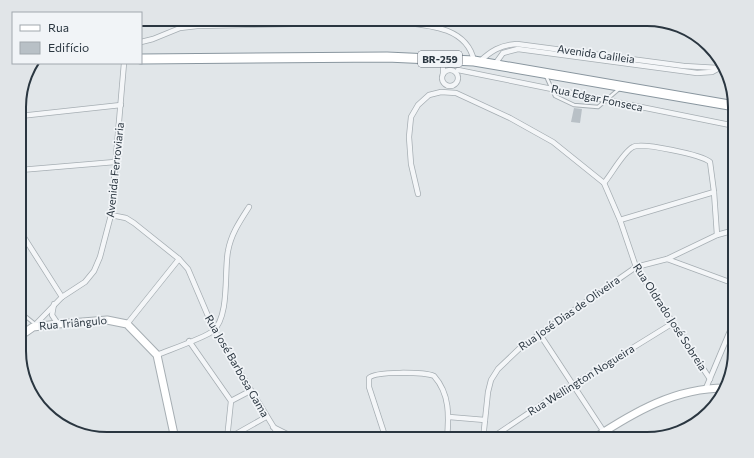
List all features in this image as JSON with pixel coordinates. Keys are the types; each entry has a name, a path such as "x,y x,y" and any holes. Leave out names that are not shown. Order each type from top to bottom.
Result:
{"highway":[{"name":"BR-259","path":"142,59 387,57 443,59 496,64 728,105"}],"street":[{"path":"142,42 153,40 180,28 197,26"},
{"path":"430,26 444,30 467,43 472,50 476,62"},
{"name":"Avenida Galileia","path":"476,62 495,49 507,45 517,44 684,66 717,67"},
{"path":"496,64 503,53 514,50 530,50 696,73 712,72 718,68"},
{"path":"418,194 411,164 409,137 411,117 418,105 429,95 442,92 443,59"},
{"path":"456,94 458,61"},
{"name":"Avenida Ferroviaria","path":"26,332 35,326 54,303 85,282 94,271 100,257 111,215 124,64"},
{"path":"443,74 449,70 458,73"},
{"name":"Rua Edgar Fonseca","path":"458,73 550,88 728,125"},
{"path":"442,82 449,86 457,83"},
{"name":"Rua Oldrado José Sobreia","path":"442,92 456,94 510,118 553,142 604,183 620,220 636,267 710,379"},
{"path":"26,115 121,105"},
{"path":"604,183 631,148 639,146 706,158 712,167 717,235"},
{"path":"26,169 115,162"},
{"path":"620,220 714,192"},
{"path":"157,355 214,330 220,317 226,291 227,252 231,237 249,207"},
{"name":"Rua José Barbosa Gama","path":"111,215 126,218 134,223 179,259 192,277 214,330 276,432"},
{"name":"Rua José Dias de Oliveira","path":"484,432 488,392 491,380 498,369 512,355 539,333 636,267 667,259 717,235 728,232"},
{"path":"26,240 62,297"},
{"path":"174,432 157,355 127,324 179,259"},
{"path":"667,259 728,281"},
{"path":"54,303 52,315 58,324"},
{"name":"Rua Triângulo","path":"35,326 107,320 127,324"},
{"name":"Rua Wellington Nogueira","path":"501,432 574,384 673,323"},
{"path":"539,333 574,384 604,432 628,416 659,400 706,388 719,388"},
{"path":"706,388 728,336"},
{"path":"189,341 231,400 228,432"},
{"path":"384,432 369,387 368,378 372,375 422,373 434,376 444,392 449,416 447,432"},
{"path":"231,400 250,391"},
{"path":"449,416 485,420"},
{"path":"239,432 266,417"},
{"path":"273,427 283,432"}],"lane":[{"path":"545,72 550,88 555,96 574,105 598,107 622,86"},
{"path":"26,318 35,326"}],"building":[{"path":"574,108 582,109 580,123 571,122"}]}
